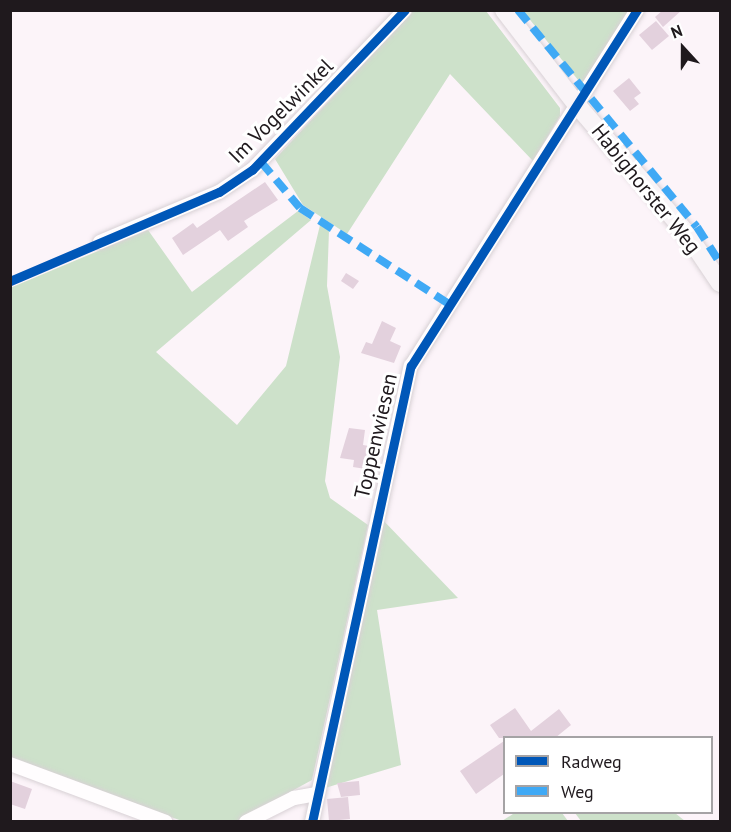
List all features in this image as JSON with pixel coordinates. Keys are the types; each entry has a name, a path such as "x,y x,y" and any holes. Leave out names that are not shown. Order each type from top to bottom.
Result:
{"street":[{"name":"Im Vogelwinkel","path":"100,242 219,192 252,170 405,10"},
{"name":"Habighorster Weg","path":"504,10 577,105 687,234 720,283"},
{"name":"Toppenwiesen","path":"312,822 316,794 411,366 637,10"},
{"path":"10,764 166,822"},
{"path":"246,822 294,798 316,794"}],"green space":[{"path":"413,11 486,11 560,108 560,116 533,161 450,74 347,234 303,205 275,159"},
{"path":"523,11 631,11 582,85"},
{"path":"298,211 311,220 156,352 237,425 286,366 320,225 329,231 327,286 340,357 325,481 330,498 368,525 312,780 237,821 182,821 11,759 10,288 148,230 192,292"},
{"path":"380,517 458,598 377,610 401,765 325,788"},
{"path":"513,814 563,814 568,821 502,821"},
{"path":"576,814 676,814 685,821 581,821"}],"building":[{"path":"663,10 682,10 663,27 655,17"},
{"path":"656,21 669,36 652,50 639,35"},
{"path":"629,78 641,93 634,98 639,104 630,111 613,91"},
{"path":"265,182 278,200 244,221 248,227 228,241 220,230 183,255 172,238 193,223 197,228"},
{"path":"346,273 359,281 353,289 341,281"},
{"path":"382,321 396,328 390,341 401,346 394,363 361,353 366,342 372,344"},
{"path":"349,428 365,430 363,445 375,447 372,470 353,467 354,460 340,458"},
{"path":"515,708 531,731 559,709 571,725 557,736 503,736 499,738 490,725"},
{"path":"503,742 503,775 476,794 460,771"},
{"path":"10,781 32,789 25,809 10,804"},
{"path":"359,781 360,795 341,797 337,783"},
{"path":"348,797 350,819 329,821 327,799"}],"marked path":[{"path":"518,10 697,227 720,263"},
{"path":"261,162 300,208 449,304"}],"cycle path":[{"path":"10,281 219,192 252,170 405,10"},
{"path":"312,822 411,366 637,10"}]}
